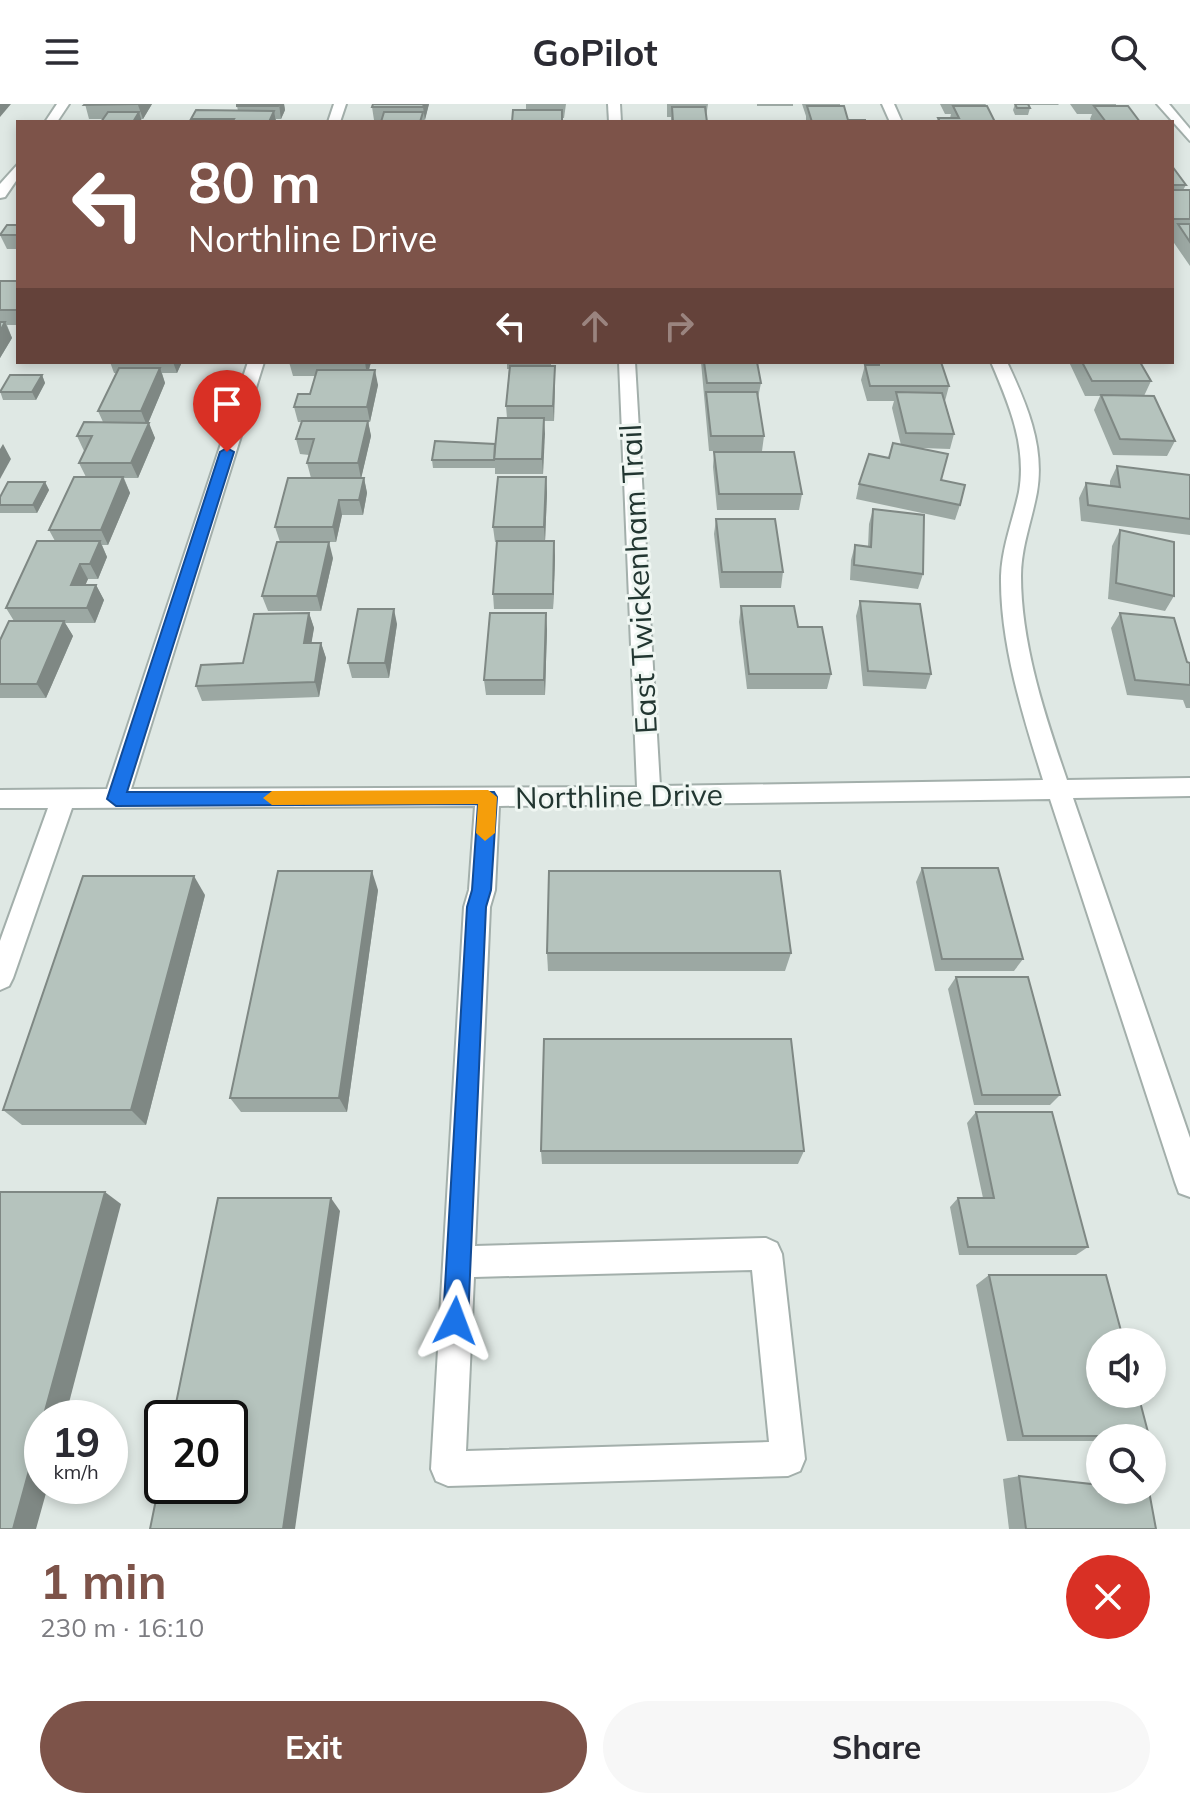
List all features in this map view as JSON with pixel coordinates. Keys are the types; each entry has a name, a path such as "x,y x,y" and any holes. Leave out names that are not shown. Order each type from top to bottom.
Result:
{"street":[{"path":"1163,104 1190,137"},
{"path":"0,194 16,171"},
{"path":"116,799 255,364"},
{"name":"East Twickenham Trail","path":"627,364 649,796"},
{"path":"1000,364 1022,416 1030,458 1030,480 1011,570 1015,634 1040,735 1190,1182"},
{"name":"Northline Drive","path":"0,799 649,796 1190,787"},
{"path":"459,1262 766,1254 788,1459 448,1469 477,907 482,890 488,797"},
{"path":"0,978 63,799"}],"building":[{"path":"237,104 279,104 237,106"},
{"path":"373,104 424,104 423,107 372,107"},
{"path":"1015,104 1028,104 1030,108 1017,108"},
{"path":"807,106 844,106 848,120 811,120"},
{"path":"953,106 987,106 994,120 938,118 959,118"},
{"path":"1094,106 1128,106 1138,120 1104,120"},
{"path":"672,107 705,107 707,120 673,120"},
{"path":"196,110 274,111 270,120 191,119"},
{"path":"513,110 562,110 562,120 512,120"},
{"path":"108,112 139,112 134,120 102,120"},
{"path":"384,112 423,112 421,120 382,120"},
{"path":"1174,169 1186,185 1174,185"},
{"path":"1174,190 1190,190 1190,219 1174,219"},
{"path":"1178,224 1190,224 1190,242"},
{"path":"7,225 16,225 16,235 0,235"},
{"path":"0,281 16,281 16,310 0,310"},
{"path":"704,364 757,364 761,383 707,383"},
{"path":"942,364 949,386 870,386 865,365"},
{"path":"1083,364 1141,364 1151,381 1092,381"},
{"path":"510,366 555,366 553,406 506,406"},
{"path":"119,368 160,368 141,411 98,411"},
{"path":"317,370 375,370 367,407 294,407 298,394 310,394"},
{"path":"10,375 42,375 32,392 0,392"},
{"path":"706,392 757,392 764,436 711,436"},
{"path":"896,392 942,393 954,434 906,433"},
{"path":"1101,395 1154,396 1175,441 1120,439"},
{"path":"498,418 544,418 542,459 494,459"},
{"path":"302,421 368,421 358,463 307,463 314,439 296,439"},
{"path":"84,422 149,423 131,463 79,463 92,436 77,436"},
{"path":"435,441 495,444 494,460 432,460"},
{"path":"893,443 948,454 941,480 965,485 960,505 859,484 869,454 889,458"},
{"path":"714,452 794,452 802,494 719,494"},
{"path":"1117,466 1190,475 1190,519 1088,505 1086,483 1120,487"},
{"path":"74,477 123,477 101,530 49,530"},
{"path":"498,477 546,477 544,527 493,527"},
{"path":"288,478 364,478 359,500 339,500 333,527 275,527"},
{"path":"8,482 45,482 33,505 0,505 0,497"},
{"path":"873,509 924,515 923,574 854,565 855,545 871,547"},
{"path":"716,519 775,519 783,572 722,572"},
{"path":"1120,530 1174,542 1174,596 1116,583"},
{"path":"37,541 100,541 90,564 80,564 71,585 96,585 87,608 6,608"},
{"path":"497,541 554,541 553,594 493,594"},
{"path":"277,542 329,542 317,596 262,596"},
{"path":"860,601 920,604 931,674 868,671"},
{"path":"741,606 794,606 798,627 822,627 831,674 749,674"},
{"path":"358,609 394,609 385,663 348,663"},
{"path":"309,613 304,643 321,643 315,682 196,686 201,665 243,663 254,614"},
{"path":"490,613 546,613 544,680 484,680"},
{"path":"1120,613 1174,618 1187,662 1190,663 1190,685 1135,680"},
{"path":"9,621 64,621 37,684 0,684 0,640"},
{"path":"922,868 998,868 1023,959 942,959"},
{"path":"278,871 372,871 339,1098 230,1098"},
{"path":"549,871 780,871 791,953 547,953"},
{"path":"83,876 194,876 131,1110 3,1110"},
{"path":"956,977 1028,977 1060,1095 982,1095"},
{"path":"544,1039 791,1039 804,1151 541,1151"},
{"path":"976,1112 1052,1112 1088,1247 968,1247 958,1198 994,1198"},
{"path":"0,1192 105,1192 48,1400 24,1400 24,1489 13,1529 0,1529"},
{"path":"218,1198 331,1198 283,1529 150,1529 155,1504 248,1504 248,1400 177,1400"},
{"path":"989,1275 1106,1275 1120,1328 1086,1328 1086,1408 1142,1408 1146,1424 1086,1424 1086,1436 1023,1436"},
{"path":"1019,1476 1086,1483 1086,1504 1151,1504 1156,1529 1026,1529"}],"slow traffic":[{"path":"272,798 488,797 485,833"}],"route":[{"path":"227,452 116,799 488,797 482,890 477,907 455,1321"}]}
